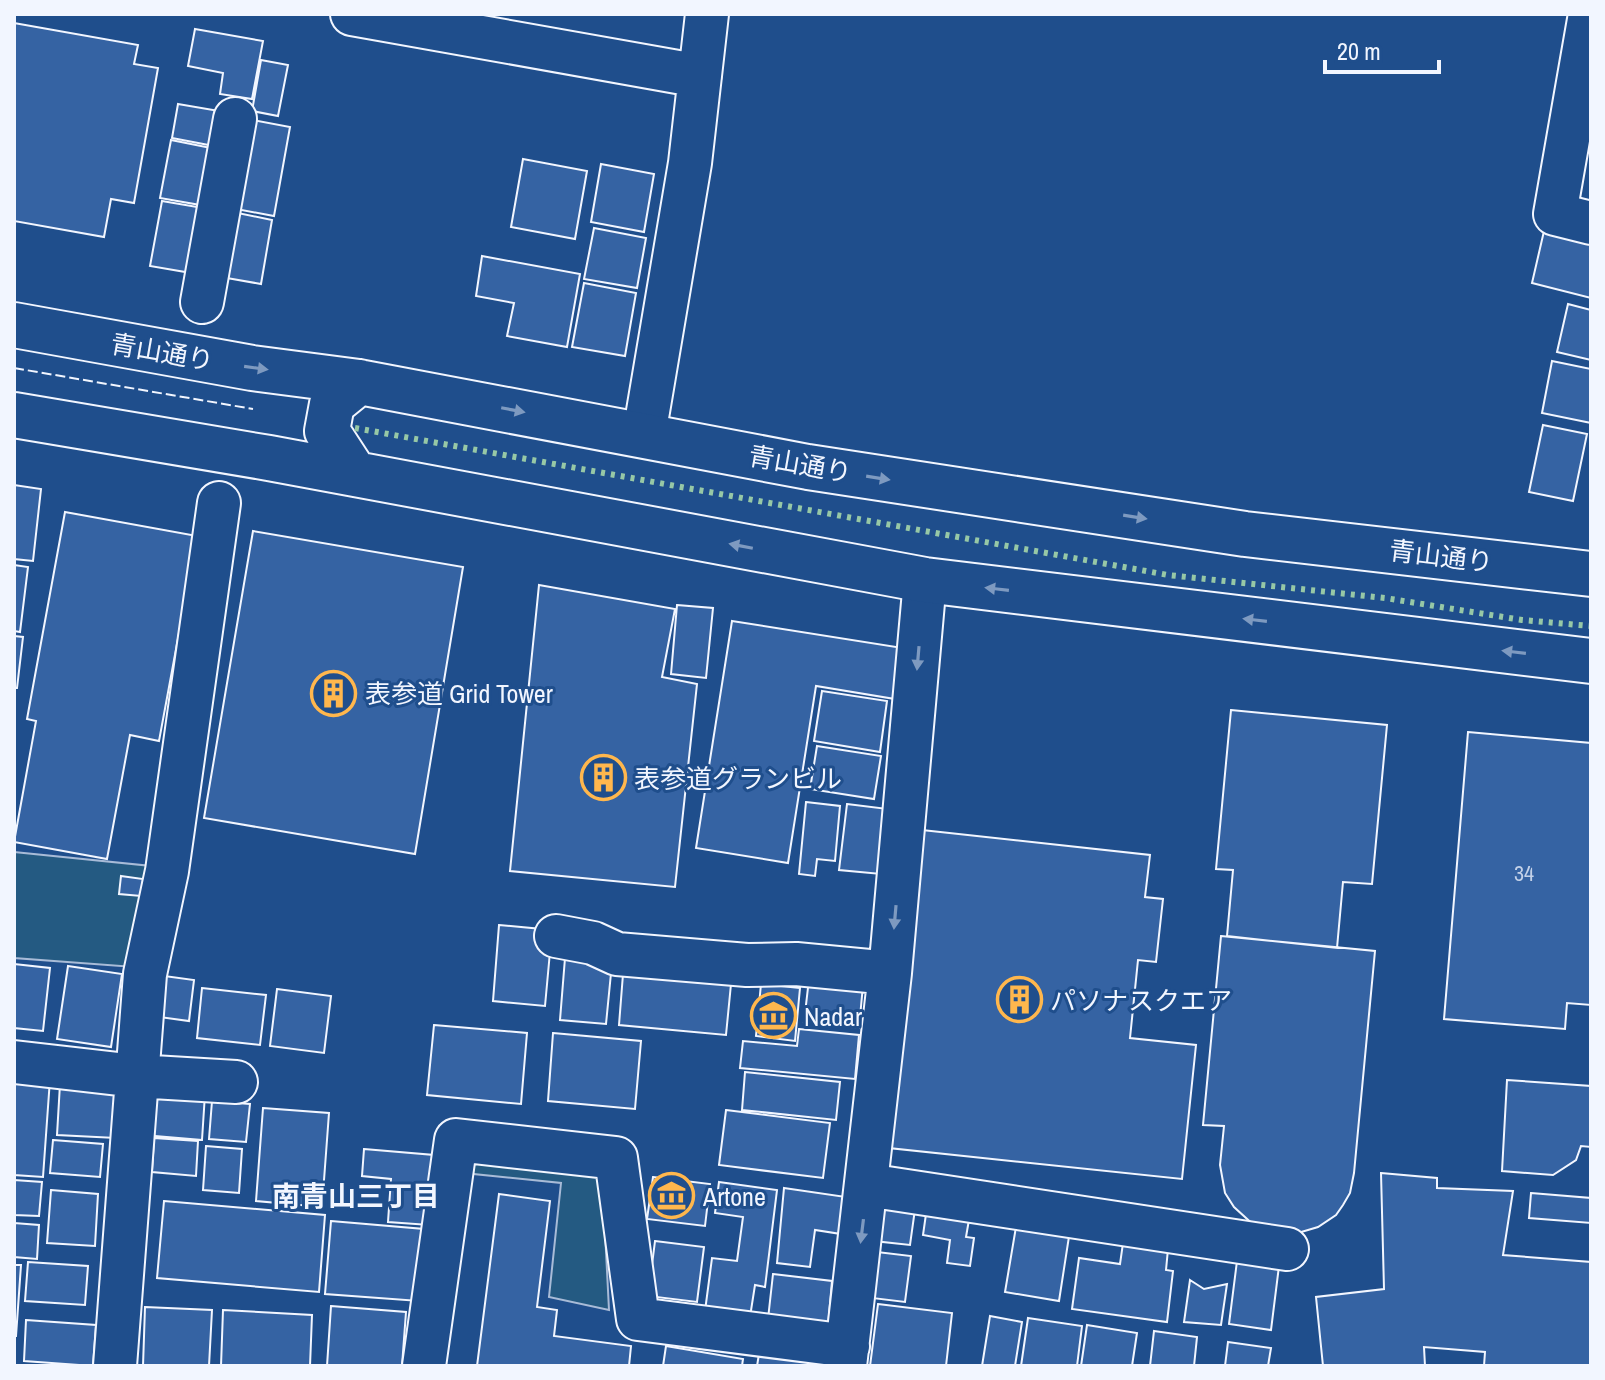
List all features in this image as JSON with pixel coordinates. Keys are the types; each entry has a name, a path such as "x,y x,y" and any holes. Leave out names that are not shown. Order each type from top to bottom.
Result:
{"highway":[{"name":"青山通り","path":"14,325 252,368 359,382 808,467 1245,534 1591,574"},
{"path":"355,474 327,431 332,404 359,382"},
{"path":"14,415 355,474 925,580 1591,661"}],"street":[{"path":"352,14 700,76"},
{"path":"644,435 687,178 707,14"},
{"path":"1573,218 1590,14"},
{"path":"202,302 235,119"},
{"path":"115,1366 145,974 167,871 219,503"},
{"path":"424,1366 456,1140 616,1158 638,1319 846,1356 890,973 925,580"},
{"path":"556,936 593,943 617,954 747,965 796,964 890,973"},
{"path":"14,1062 136,1076 236,1082"},
{"path":"867,1185 1287,1249"}],"shaded area":[{"path":"14,852 151,866 134,967 14,958"},
{"path":"467,1153 602,1173 609,1310 549,1297 561,1183 464,1173"}],"building":[{"path":"14,23 138,45 134,64 158,68 134,203 111,199 104,237 14,221"},
{"path":"195,29 263,41 252,99 220,94 223,73 188,66"},
{"path":"261,60 288,65 278,116 252,111"},
{"path":"178,104 225,112 219,147 172,138"},
{"path":"247,119 290,127 274,216 231,208"},
{"path":"171,140 216,149 206,206 160,198"},
{"path":"523,159 587,171 575,239 511,227"},
{"path":"601,164 654,174 644,232 591,222"},
{"path":"162,201 209,209 197,274 150,266"},
{"path":"233,212 272,220 261,284 221,277"},
{"path":"594,228 646,238 637,288 584,279"},
{"path":"1544,231 1591,242 1591,298 1532,283"},
{"path":"482,256 580,274 567,347 507,336 514,303 476,296"},
{"path":"584,283 636,293 625,356 572,347"},
{"path":"1568,304 1591,310 1591,360 1557,352"},
{"path":"1552,361 1591,369 1591,423 1542,413"},
{"path":"1543,425 1587,434 1573,501 1529,492"},
{"path":"14,485 41,489 33,561 14,559"},
{"path":"65,512 197,536 159,741 130,735 107,859 14,842 36,721 27,719"},
{"name":"表参道 Grid Tower","path":"253,531 463,567 415,854 204,818"},
{"path":"14,565 28,567 20,632 14,631"},
{"name":"表参道グランビル","path":"539,585 675,609 662,677 697,684 675,887 510,871"},
{"path":"677,605 713,608 706,678 671,674"},
{"path":"732,621 909,649 901,700 816,686 788,863 696,848"},
{"path":"14,636 23,637 17,688 14,688"},
{"path":"822,691 887,701 880,752 814,741"},
{"path":"1231,710 1387,725 1372,884 1343,882 1337,948 1227,936 1233,870 1216,869"},
{"path":"1468,732 1591,743 1591,1005 1567,1003 1565,1029 1444,1019"},
{"path":"817,746 881,756 874,799 810,789"},
{"path":"806,802 840,806 835,861 817,859 815,876 799,874"},
{"path":"847,804 888,809 881,874 839,870"},
{"name":"パソナスクエア","path":"922,830 1150,855 1145,897 1163,899 1156,962 1138,960 1130,1038 1196,1045 1182,1179 889,1148"},
{"path":"121,876 143,879 141,896 119,894"},
{"path":"499,925 552,930 545,1006 493,1001"},
{"path":"1221,936 1375,951 1350,1193 1336,1215 1318,1227 1298,1233 1257,1228 1234,1207 1225,1193 1220,1165 1224,1126 1203,1125"},
{"path":"565,958 612,963 606,1024 560,1020"},
{"path":"14,964 50,968 43,1031 14,1028"},
{"path":"68,966 122,974 111,1047 57,1039"},
{"path":"623,974 731,984 726,1035 619,1025"},
{"path":"157,975 194,980 189,1021 152,1016"},
{"path":"809,979 863,985 859,1028 804,1022"},
{"path":"761,984 800,988 795,1041 756,1036"},
{"path":"202,988 266,995 260,1045 197,1038"},
{"path":"277,989 331,996 324,1053 270,1046"},
{"path":"434,1025 527,1033 521,1104 427,1095"},
{"path":"799,1029 859,1035 855,1079 740,1068 743,1041 797,1046"},
{"path":"553,1033 641,1041 635,1109 548,1101"},
{"path":"745,1072 840,1082 836,1120 742,1110"},
{"path":"14,1076 50,1079 43,1177 14,1175"},
{"path":"1507,1080 1591,1086 1591,1147 1581,1146 1576,1160 1553,1175 1502,1171"},
{"path":"60,1084 118,1087 116,1138 57,1135"},
{"path":"146,1089 205,1094 202,1140 143,1135"},
{"path":"212,1101 250,1104 246,1142 209,1139"},
{"path":"263,1108 329,1113 322,1207 256,1201"},
{"path":"726,1110 830,1123 823,1178 719,1165"},
{"path":"154,1138 198,1141 196,1176 152,1172"},
{"path":"53,1140 103,1144 100,1177 50,1173"},
{"path":"206,1146 242,1149 239,1193 203,1190"},
{"path":"364,1149 434,1155 429,1225 388,1222 391,1179 362,1176"},
{"path":"1381,1173 1437,1178 1437,1188 1513,1191 1503,1255 1591,1262 1591,1366 1484,1366 1485,1352 1424,1347 1425,1366 1323,1366 1316,1297 1384,1289"},
{"path":"653,1177 710,1184 705,1226 647,1219"},
{"path":"14,1180 42,1182 39,1216 14,1215"},
{"path":"719,1182 777,1190 765,1287 755,1285 750,1317 705,1311 712,1258 737,1261 743,1217 715,1213"},
{"path":"784,1188 846,1197 841,1234 815,1230 810,1267 777,1263"},
{"path":"51,1190 98,1194 95,1246 47,1243"},
{"path":"1531,1193 1591,1198 1591,1223 1529,1218"},
{"path":"499,1194 550,1201 537,1307 557,1310 554,1336 631,1346 629,1366 477,1366"},
{"path":"880,1197 916,1202 910,1245 874,1241"},
{"path":"164,1201 325,1215 319,1292 157,1278"},
{"path":"927,1207 970,1214 966,1237 974,1238 970,1266 947,1263 950,1240 923,1235"},
{"path":"331,1221 424,1229 419,1301 325,1294"},
{"path":"1017,1221 1070,1230 1059,1301 1005,1292"},
{"path":"14,1223 39,1225 37,1259 14,1257"},
{"path":"655,1241 704,1247 697,1302 648,1296"},
{"path":"1123,1243 1168,1249 1166,1270 1173,1271 1167,1322 1072,1309 1079,1258 1120,1264"},
{"path":"877,1252 911,1256 905,1302 872,1298"},
{"path":"1237,1261 1279,1266 1271,1330 1229,1324"},
{"path":"28,1262 88,1266 85,1305 25,1301"},
{"path":"14,1265 21,1265 16,1336 14,1336"},
{"path":"773,1274 832,1281 828,1326 768,1319"},
{"path":"1190,1280 1204,1289 1227,1284 1221,1325 1184,1322"},
{"path":"878,1304 952,1313 946,1366 870,1366"},
{"path":"331,1306 406,1312 402,1366 327,1366"},
{"path":"145,1307 212,1310 209,1366 143,1366"},
{"path":"223,1310 312,1315 310,1366 221,1366"},
{"path":"990,1316 1022,1322 1015,1366 982,1366"},
{"path":"1028,1318 1082,1326 1077,1366 1021,1366"},
{"path":"26,1320 96,1325 93,1366 24,1361"},
{"path":"1087,1325 1137,1333 1132,1366 1081,1366"},
{"path":"1154,1331 1197,1337 1194,1366 1150,1366"},
{"path":"1228,1342 1271,1348 1268,1366 1225,1366"},
{"path":"666,1346 743,1359 742,1366 663,1366"},
{"path":"760,1348 833,1359 832,1366 757,1366"}],"hedge":[{"path":"355,428 1168,575 1385,598 1522,620 1591,626"}],"fence":[{"path":"14,368 253,409"}],"place":[{"name":"表参道 Grid Tower","path":"334,693"},
{"name":"表参道グランビル","path":"603,778"},
{"name":"パソナスクエア","path":"1019,1000"},
{"name":"Nadar","path":"773,1016"},
{"name":"Artone","path":"672,1196"}],"district":[{"name":"南青山三丁目","path":"356,1196"}]}
